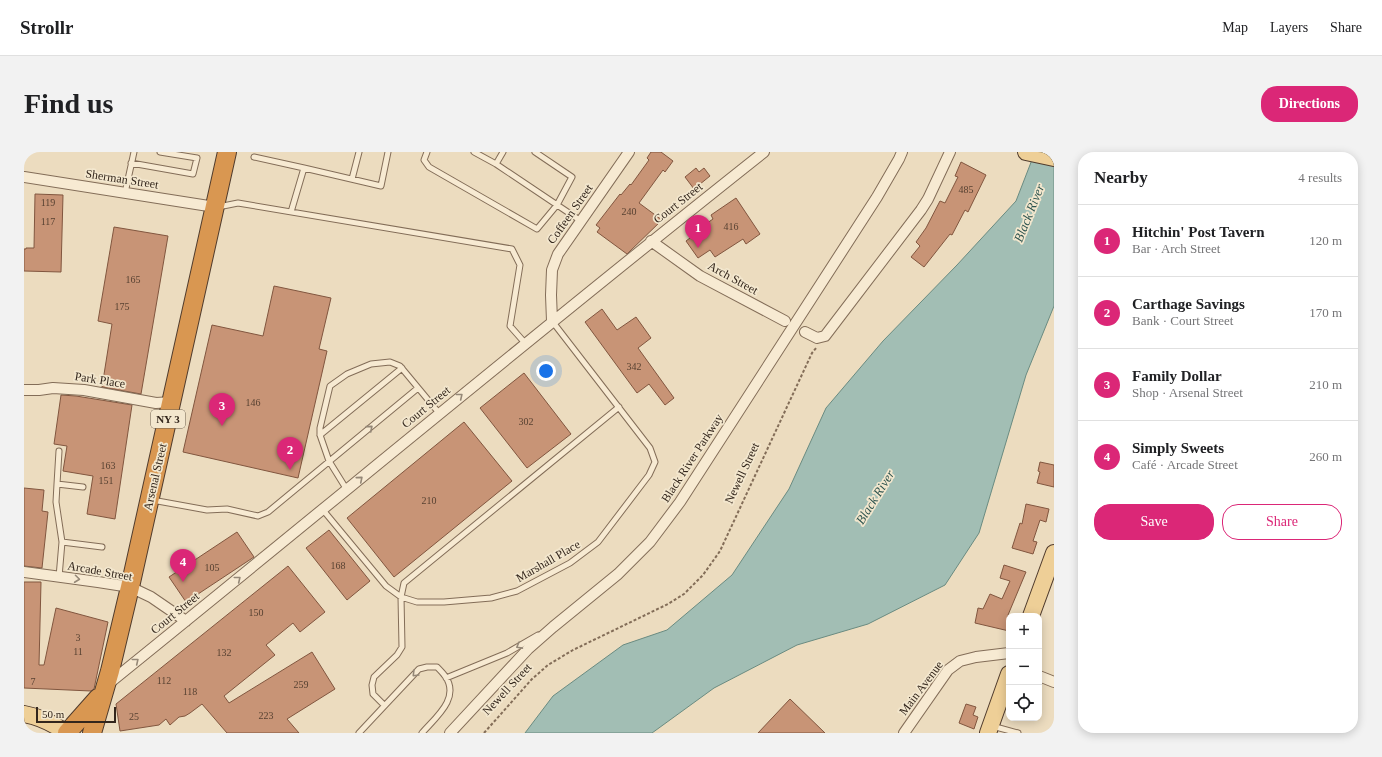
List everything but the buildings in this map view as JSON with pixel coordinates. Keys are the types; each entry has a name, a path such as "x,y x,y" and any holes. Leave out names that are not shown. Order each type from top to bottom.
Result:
{"highway":[{"name":"Arsenal Street","path":"106,685 130,588 227,152"},
{"name":"NY 3","path":"66,733 97,699 106,685"},
{"name":"NY 3","path":"92,733 106,685"}],"main road":[{"path":"1026,152 1054,158"},
{"path":"1031,613 1054,553"},
{"path":"990,729 1006,683"},
{"path":"24,714 37,716 47,720 66,733"}],"street":[{"name":"Coffeen Street","path":"552,321 552,270 558,254 629,152"},
{"name":"Court Street","path":"106,685 323,510 552,321 764,152"},
{"name":"Black River Parkway","path":"450,733 528,649 618,574 650,542 680,502 877,197 900,159 902,152"},
{"path":"805,332 817,338 825,336 921,210 928,199 950,152"},
{"name":"Sherman Street","path":"24,177 215,207"},
{"name":"Arch Street","path":"651,241 700,276 785,321"},
{"name":"Park Place","path":"24,390 53,388 84,390 156,403 172,402"},
{"name":"Arcade Street","path":"24,572 130,588 151,597 186,620"},
{"name":"Main Avenue","path":"904,733 948,670 960,661 976,656 1006,653"},
{"path":"1042,677 1054,682"}],"lane":[{"path":"125,193 134,152"},
{"path":"132,162 193,174 197,158 160,152"},
{"path":"352,179 359,152"},
{"path":"254,157 381,186 388,152"},
{"path":"427,152 424,160 429,167 537,229 557,205 572,177 535,152"},
{"path":"474,152 496,164 581,221"},
{"path":"496,164 503,152"},
{"path":"291,212 304,168"},
{"path":"215,207 238,203 512,249 520,265 510,326 525,344"},
{"name":"Marshall Place","path":"323,510 386,586 401,597 417,602 444,602 491,598 517,591 570,563 598,542 649,475 655,462 650,448 552,321"},
{"path":"347,490 329,462 320,435 320,428 330,386 347,374 371,364 390,362 395,363 402,368 439,413"},
{"path":"320,435 402,368"},
{"path":"150,499 207,510 227,509 258,516 262,515 268,512 418,388"},
{"path":"384,705 373,694 372,685 374,677 397,655 402,647 401,597 404,583 619,407"},
{"path":"58,451 56,502 62,542 59,577"},
{"path":"57,484 83,487"},
{"path":"62,542 102,547"},
{"path":"446,678 507,653 553,627"},
{"path":"359,733 419,669 437,667 446,678 450,690 450,697 448,703 422,733"},
{"path":"990,729 1018,733"}],"path":[{"name":"Newell Street","path":"484,733 532,679 548,665 572,650 668,604 684,594 703,575 720,552 812,353 825,336"}],"water":[{"name":"Black River","path":"1035,152 1054,152 1054,306 1026,375 979,533 945,585 868,624 797,645 714,688 652,733 525,733 553,696 623,645 667,630 732,575 789,489 826,408 883,341 957,265 1016,201"}],"place":[{"name":"Hitchin' Post Tavern","path":"698,248"},
{"name":"Family Dollar","path":"222,426"},
{"name":"Carthage Savings","path":"290,470"},
{"name":"Simply Sweets","path":"183,582"}]}
